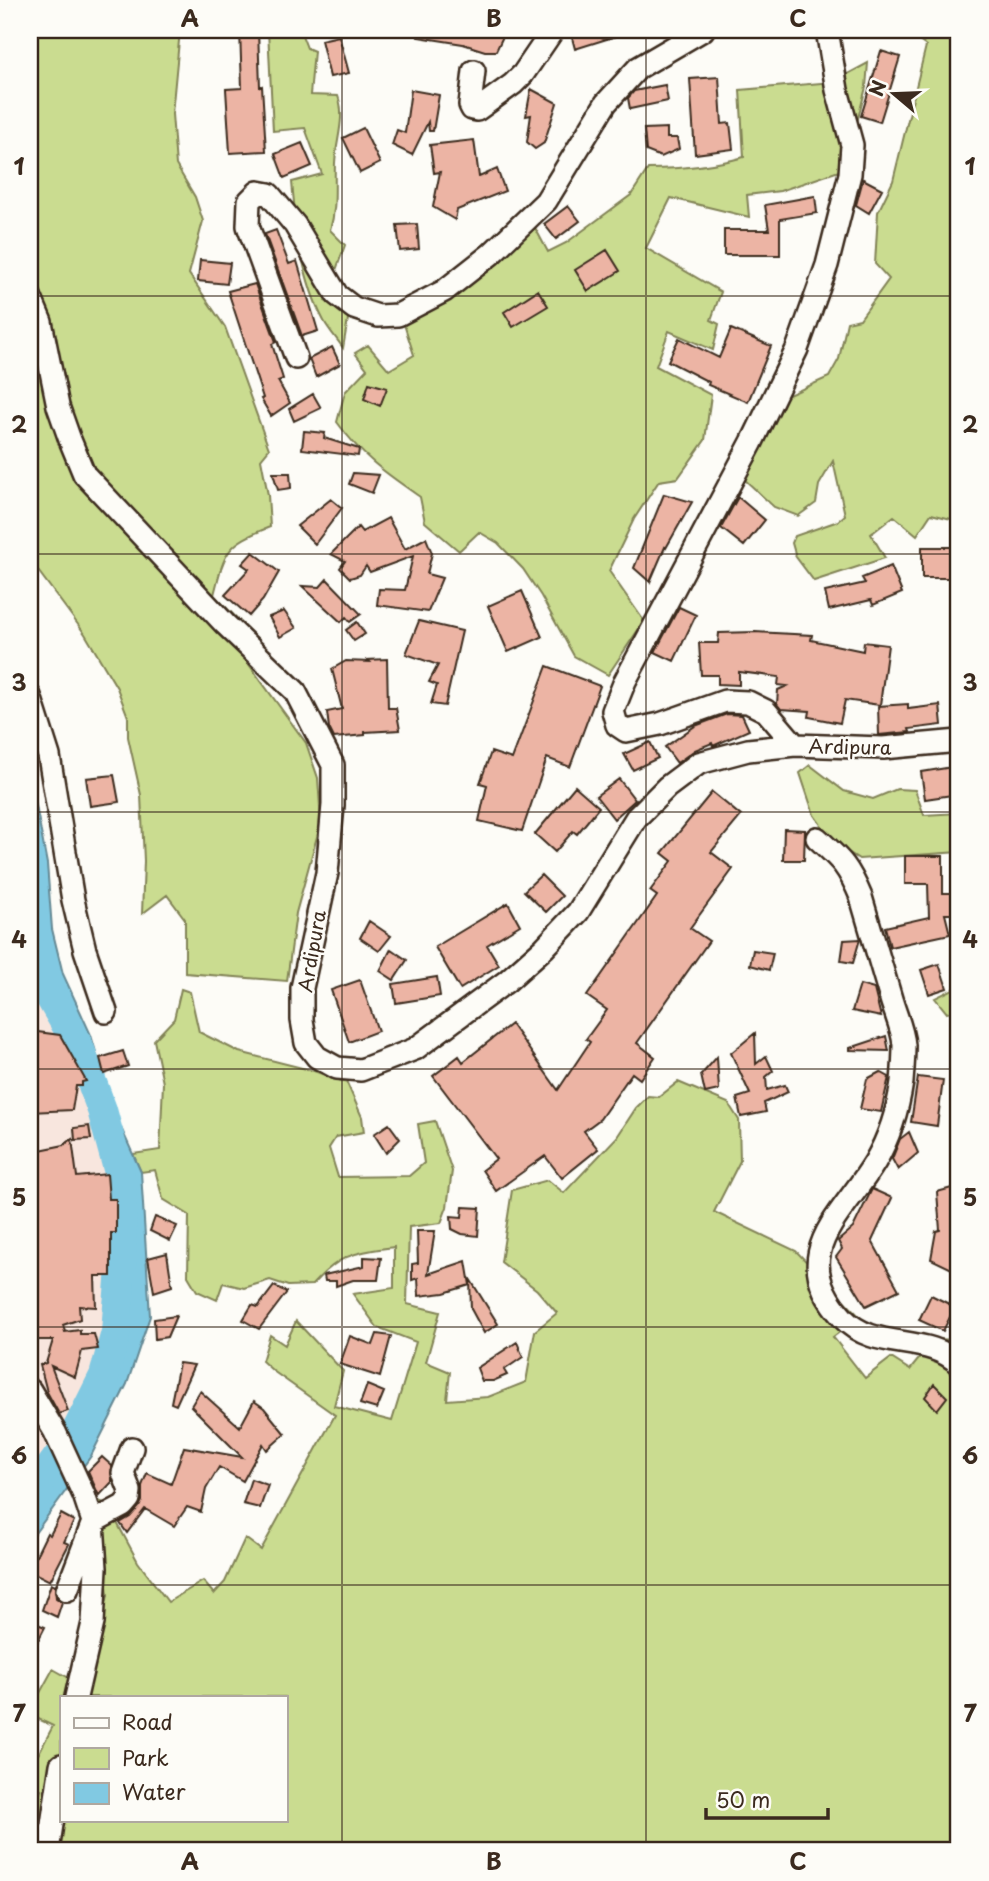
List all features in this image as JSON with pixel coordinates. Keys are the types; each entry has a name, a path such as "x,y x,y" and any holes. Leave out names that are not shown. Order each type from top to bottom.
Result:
{"street":[{"path":"474,71 470,105 477,110 523,74 552,30"},
{"path":"296,358 248,226 249,201 258,192 269,194 295,225 337,295 354,308 377,316 398,315 444,291 491,254 546,201 606,103 638,68 703,30"},
{"path":"795,745 766,711 748,702 725,701 660,724 626,731 617,725 613,711 625,681 752,442 797,349 827,265 850,174 852,145 837,90 827,30"},
{"name":"Ardipura","path":"30,296 41,322 58,406 85,474 225,624 295,691 333,765 333,805 327,873 302,988 302,1020 306,1043 317,1057 337,1068 360,1070 415,1049 507,981 578,912 636,818 667,787 699,763 748,750 795,745 883,748 959,741"},
{"path":"30,696 49,756 73,900 85,950 106,1012"},
{"path":"817,838 842,860 852,874 862,897 904,1042 902,1082 893,1124 876,1161 829,1228 818,1252 818,1271 829,1297 843,1318 855,1329 887,1342 932,1349 951,1356 959,1364"},
{"path":"30,1390 55,1432 84,1495 93,1522 96,1568 93,1623 76,1696"},
{"path":"67,1590 93,1522 123,1506 129,1499 130,1491 123,1473 132,1448"},
{"path":"48,1851 60,1772"}],"shaded area":[{"path":"30,919 34,945 49,982 79,1037 123,1165 132,1217 133,1284 111,1368 60,1467 30,1507"}],"green space":[{"path":"30,30 180,30 172,114 176,165 195,197 203,221 189,274 225,327 269,449 261,459 268,495 270,527 244,539 230,551 221,568 214,595 263,645 248,663 306,743 318,778 321,822 296,913 287,981 185,973 185,919 167,895 142,914 144,861 141,795 128,737 128,717 117,688 85,634 30,560"},
{"path":"268,30 300,30 307,48 314,51 310,95 338,96 340,104 341,121 330,230 345,245 325,301 349,313 343,348 316,305 305,271 296,217 292,182 322,174 305,128 273,131"},
{"path":"914,30 959,30 959,521 931,514 917,535 894,516 871,534 885,558 814,581 796,557 792,543 795,536 838,521 845,515 833,461 819,485 816,503 798,516 774,507 743,478 782,398 829,377 839,359 847,322 860,319 889,279 875,264 878,212 893,181 926,46 914,37"},
{"path":"868,63 866,87 845,169 780,191 747,195 749,217 671,198 646,248 721,292 711,320 719,324 713,350 669,331 656,366 711,395 705,440 678,478 659,481 634,519 609,571 644,621 608,675 574,656 523,569 498,543 479,532 459,551 425,522 420,497 375,464 347,435 337,422 345,392 367,369 355,353 368,345 389,370 414,355 400,312 533,224 548,252 566,243 631,195 648,169 720,163 744,157 740,90 833,82"},
{"path":"810,765 844,791 873,799 897,789 915,790 924,815 959,813 959,852 859,859 834,843 814,815 800,773"},
{"path":"959,986 959,1008 947,1013 935,998"},
{"path":"181,989 190,992 199,1032 239,1052 314,1071 347,1083 362,1117 364,1132 336,1137 329,1148 338,1177 409,1176 424,1163 418,1124 435,1121 452,1171 447,1207 441,1223 409,1227 407,1304 440,1312 426,1362 450,1372 447,1400 488,1397 526,1382 535,1331 557,1313 537,1290 501,1262 512,1190 548,1180 564,1193 617,1137 636,1108 648,1096 659,1097 678,1082 728,1103 739,1120 740,1161 714,1212 796,1251 860,1317 833,1337 865,1378 891,1358 910,1370 935,1339 959,1340 959,1365 955,1370 959,1387 955,1405 959,1409 959,1851 30,1851 30,1812 36,1813 41,1789 30,1784 30,1770 53,1726 30,1715 30,1711 53,1669 87,1688 108,1595 102,1540 89,1504 99,1501 107,1504 138,1562 168,1602 203,1581 214,1594 225,1582 245,1538 261,1550 335,1415 262,1361 270,1335 285,1345 296,1321 343,1371 334,1406 392,1421 416,1342 377,1327 353,1294 394,1288 394,1247 368,1251 340,1260 312,1285 288,1286 270,1280 244,1288 223,1283 217,1300 197,1291 188,1276 189,1215 163,1199 155,1170 141,1172 133,1154 160,1150 163,1083 154,1040 174,1019"}],"water":[{"path":"30,774 47,864 52,929 63,974 91,1035 113,1110 141,1172 150,1316 127,1384 91,1456 30,1540 30,1507 60,1467 111,1368 133,1284 132,1217 123,1165 79,1037 49,982 34,945 30,919"}],"building":[{"path":"240,30 258,30 266,151 230,153 226,89 242,88"},
{"path":"419,30 506,30 496,51 485,51 463,44 418,37"},
{"path":"570,30 626,30 626,33 575,49"},
{"path":"339,36 349,73 330,77 321,40"},
{"path":"881,51 900,57 880,122 861,116"},
{"path":"719,77 722,124 730,123 733,149 695,154 690,79"},
{"path":"665,85 668,101 630,109 628,98 634,91"},
{"path":"531,89 557,103 544,143 535,149 527,142 531,115 526,116"},
{"path":"411,90 439,95 433,131 429,131 428,122 412,155 392,145 397,130 405,133"},
{"path":"363,128 380,163 360,173 343,138"},
{"path":"667,128 667,138 677,138 679,149 661,157 646,151 644,129"},
{"path":"474,140 479,177 497,169 505,191 457,210 455,220 433,207 440,172 434,173 430,145"},
{"path":"302,143 312,166 284,178 275,154"},
{"path":"863,179 882,189 869,213 856,205"},
{"path":"815,196 817,213 780,219 780,255 724,255 724,230 769,230 765,205"},
{"path":"568,206 580,221 556,239 544,224"},
{"path":"417,224 419,249 400,251 397,225"},
{"path":"276,230 289,264 297,261 318,331 302,336 265,234"},
{"path":"607,250 620,271 588,291 575,270"},
{"path":"200,260 230,263 227,284 198,281"},
{"path":"255,284 276,342 272,344 283,379 278,381 290,403 271,416 261,399 263,398 228,291"},
{"path":"538,290 548,306 513,327 504,312"},
{"path":"731,329 771,346 748,402 708,385 709,382 668,361 679,338 719,358"},
{"path":"332,347 340,364 316,377 309,359"},
{"path":"369,383 387,388 380,406 364,399"},
{"path":"313,394 321,408 294,421 289,409"},
{"path":"304,431 325,433 324,438 359,449 358,456 302,449"},
{"path":"273,473 290,473 291,488 278,490"},
{"path":"353,473 379,475 372,493 349,484"},
{"path":"664,494 692,502 665,547 650,582 634,568"},
{"path":"738,497 765,520 744,546 721,528"},
{"path":"331,499 342,508 315,544 297,526"},
{"path":"388,518 405,549 426,538 432,553 427,574 442,578 428,612 377,605 379,589 405,590 413,556 370,572 366,566 360,575 350,578 340,568 345,561 331,554 358,527 362,532"},
{"path":"922,547 952,547 952,578 922,578"},
{"path":"253,552 279,572 263,600 249,616 225,595 249,569 242,564"},
{"path":"891,566 902,593 873,605 871,600 829,610 825,592 865,583 862,578"},
{"path":"327,579 361,614 350,622 346,617 341,622 302,586 320,587"},
{"path":"522,591 542,637 508,652 488,606"},
{"path":"679,607 696,615 674,661 655,652"},
{"path":"284,611 296,628 280,637 269,617"},
{"path":"419,621 462,631 445,706 431,704 437,685 429,682 438,665 406,654"},
{"path":"357,622 365,634 354,641 346,630"},
{"path":"719,633 812,635 811,640 863,651 864,642 888,645 880,705 845,700 840,723 809,717 810,711 781,709 777,704 778,690 787,686 778,685 779,677 739,672 739,685 718,684 718,675 701,675 699,643 718,643"},
{"path":"387,659 388,708 396,708 400,730 365,732 365,735 334,738 329,728 327,712 342,709 332,669 346,661 370,662 368,660"},
{"path":"547,666 600,686 570,767 547,758 522,831 479,821 487,785 480,783 491,752 512,759"},
{"path":"908,704 908,709 940,705 942,725 879,735 878,706"},
{"path":"727,714 742,715 749,730 713,746 712,743 695,750 677,763 665,747 695,726"},
{"path":"650,742 658,758 633,770 624,754"},
{"path":"959,766 959,794 925,799 921,772"},
{"path":"114,775 119,802 90,806 86,778"},
{"path":"619,779 635,800 614,819 596,796"},
{"path":"575,786 599,807 577,834 573,831 555,852 535,834"},
{"path":"712,792 741,816 711,852 733,869 690,928 709,941 637,1043 655,1057 640,1079 632,1073 600,1119 584,1131 598,1149 562,1178 545,1156 496,1191 482,1170 496,1159 433,1076 459,1056 463,1062 511,1024 558,1090 590,1042 586,1039 607,1010 587,996 657,896 650,891 672,861 662,853"},
{"path":"784,829 805,830 804,860 783,860"},
{"path":"905,856 943,856 943,893 956,893 956,914 945,914 950,934 890,947 885,927 929,917 928,884 905,884"},
{"path":"541,875 562,896 546,912 524,891"},
{"path":"508,903 520,925 487,945 499,965 460,989 435,947"},
{"path":"369,921 391,936 379,951 360,938"},
{"path":"860,939 853,963 841,961 844,940"},
{"path":"391,949 407,960 394,980 380,971"},
{"path":"753,950 773,953 769,970 750,965"},
{"path":"939,964 947,988 929,994 921,970"},
{"path":"437,977 440,996 396,1003 393,984"},
{"path":"360,980 378,1031 349,1042 331,990"},
{"path":"860,985 874,989 881,1017 852,1011"},
{"path":"30,1031 60,1035 86,1081 82,1082 82,1086 76,1086 72,1110 30,1112"},
{"path":"755,1033 756,1064 766,1056 773,1071 766,1077 767,1090 785,1085 788,1092 764,1103 766,1112 741,1117 737,1098 750,1094 731,1053"},
{"path":"886,1036 889,1051 850,1050 850,1048"},
{"path":"123,1051 128,1066 104,1074 100,1058"},
{"path":"717,1057 719,1090 705,1093 701,1075"},
{"path":"880,1072 889,1077 881,1112 860,1109 867,1079"},
{"path":"918,1077 943,1080 937,1126 911,1122"},
{"path":"389,1124 400,1139 386,1153 374,1134"},
{"path":"89,1126 91,1139 75,1140 74,1128"},
{"path":"909,1132 918,1153 898,1170 892,1159 900,1139"},
{"path":"72,1139 77,1177 107,1174 109,1199 116,1199 116,1233 111,1233 111,1276 95,1276 96,1307 79,1306 80,1319 63,1325 65,1332 80,1330 80,1334 94,1334 98,1349 82,1351 75,1377 51,1366 68,1411 59,1414 47,1392 40,1365 46,1363 53,1340 36,1340 36,1297 30,1297 30,1152 64,1145"},
{"path":"959,1186 958,1272 931,1259 936,1231 940,1230 937,1192"},
{"path":"872,1189 892,1198 872,1241 899,1290 866,1306 836,1257 842,1249 838,1241 853,1228"},
{"path":"463,1207 480,1208 478,1236 462,1234 452,1229 451,1216 462,1217"},
{"path":"155,1217 177,1226 170,1241 150,1231"},
{"path":"417,1231 435,1231 428,1274 466,1261 470,1285 444,1293 419,1296 418,1278 412,1280 412,1264 418,1263"},
{"path":"167,1253 172,1286 154,1292 148,1258"},
{"path":"364,1257 381,1258 378,1280 353,1280 336,1286 336,1281 325,1281 324,1275 364,1266"},
{"path":"470,1279 498,1324 484,1333 471,1309"},
{"path":"274,1286 287,1292 259,1329 243,1320 252,1305 258,1307"},
{"path":"931,1295 955,1307 943,1331 919,1320"},
{"path":"176,1316 167,1337 155,1339 154,1319"},
{"path":"377,1334 391,1336 380,1377 340,1364 350,1336 373,1345"},
{"path":"517,1342 523,1357 504,1370 507,1375 493,1381 482,1381 477,1368"},
{"path":"179,1363 194,1365 176,1405 171,1403"},
{"path":"934,1384 947,1397 937,1410 925,1397"},
{"path":"367,1385 384,1392 377,1409 360,1404"},
{"path":"200,1391 240,1427 254,1401 264,1408 285,1434 267,1450 263,1444 243,1481 219,1467 206,1489 201,1512 187,1507 174,1526 145,1509 127,1533 120,1523 139,1507 147,1473 171,1484 184,1447 242,1457 191,1406"},
{"path":"102,1457 112,1466 112,1482 99,1496 88,1471"},
{"path":"251,1479 268,1485 260,1508 243,1504"},
{"path":"61,1514 74,1521 64,1542 69,1544 50,1581 30,1571 30,1568 47,1533 50,1535"},
{"path":"51,1584 55,1586 56,1598 62,1602 57,1617 42,1610"},
{"path":"30,1621 45,1627 30,1656"}],"waterway":[{"path":"30,946 50,997 79,1047 102,1110 121,1180 122,1255 116,1332 104,1376 75,1434 30,1495"}]}
